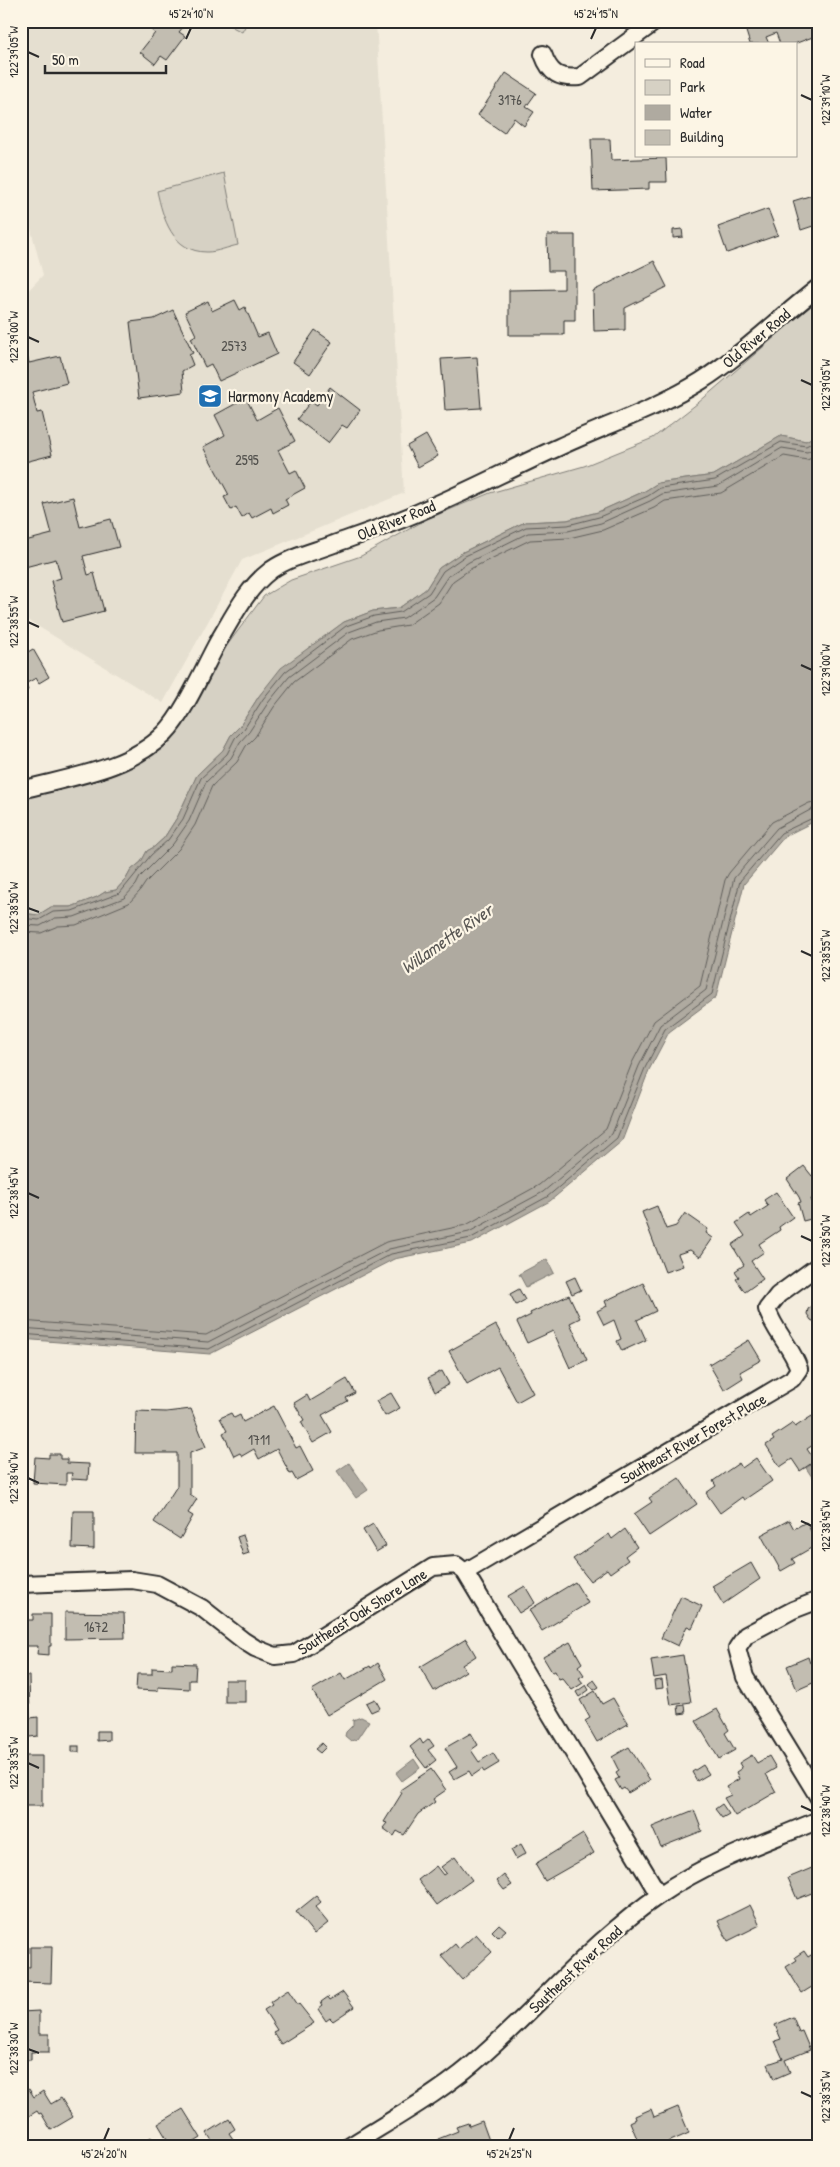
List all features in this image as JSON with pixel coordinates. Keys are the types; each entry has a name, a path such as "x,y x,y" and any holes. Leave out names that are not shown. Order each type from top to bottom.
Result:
{"street":[{"path":"543,54 547,65 555,74 567,79 580,78 656,21"},
{"name":"Old River Road","path":"21,790 104,768 125,760 144,750 165,733 175,721 240,605 256,583 272,570 299,556 420,512 673,397 701,381 735,357 819,287"},
{"name":"Southeast River Forest Place","path":"465,1572 792,1380 799,1369 794,1356 771,1321 767,1309 778,1295 819,1265"},
{"name":"Southeast Oak Shore Lane","path":"21,1584 132,1580 157,1584 202,1608 244,1641 275,1656 294,1654 433,1567 456,1565 465,1572"},
{"path":"465,1572 659,1895"},
{"path":"819,1600 793,1610 746,1635 737,1648 745,1678 819,1798"},
{"name":"Southeast River Road","path":"350,2146 437,2092 476,2062 591,1951 659,1895 706,1868 819,1820"}],"shaded area":[{"name":"Harmony Academy","path":"21,21 376,21 404,493 242,560 163,703 21,616 21,298 43,275 21,192"}],"green space":[{"path":"221,21 248,21 242,32"},
{"path":"224,173 238,245 207,252 185,246 171,232 162,212 157,191"},
{"path":"819,299 819,433 806,441 781,436 714,475 658,483 645,491 598,512 567,520 525,522 463,552 439,568 426,589 399,608 373,611 344,622 301,655 259,696 240,726 231,735 223,750 197,775 178,816 164,838 147,851 141,862 131,870 116,890 105,892 71,907 51,907 38,915 21,913 21,798 131,767 154,752 186,719 222,652 264,596 291,580 361,556 427,519 490,493 584,466 653,438 698,403"}],"water":[{"name":"Willamette River","path":"819,433 819,819 785,836 744,884 716,997 669,1032 649,1070 622,1141 550,1201 472,1243 394,1259 210,1354 21,1339 21,913 38,915 51,907 71,907 105,892 116,890 131,870 141,862 147,851 164,838 178,816 197,775 223,750 231,735 240,726 259,696 281,668 344,622 373,611 399,608 426,589 439,568 463,552 525,522 567,520 598,512 645,491 658,483 714,475 781,436 806,441"},
{"path":"547,1259 554,1273 526,1287 519,1274"},
{"path":"819,1459 819,1473 812,1477 806,1468"},
{"path":"349,1463 368,1490 356,1498 337,1471"},
{"path":"361,1717 369,1721 357,1739 351,1741 345,1736 346,1732 353,1725 353,1720"},
{"path":"414,1759 420,1768 402,1781 396,1773"}],"building":[{"path":"140,21 157,21 155,23 160,27 164,21 178,21 184,26 179,32 185,36 167,60 161,56 155,64 140,52 155,33"},
{"path":"755,21 812,21 818,35 798,42 779,42 776,33 766,37 768,42 749,42 744,25"},
{"path":"506,73 536,93 526,107 534,112 524,126 514,118 504,133 478,115"},
{"path":"591,139 610,139 611,160 666,158 667,182 649,182 649,189 593,191"},
{"path":"819,193 819,224 801,230 793,201"},
{"path":"768,209 778,235 727,253 718,227"},
{"path":"682,229 683,237 673,238 673,230"},
{"path":"547,235 575,235 575,320 564,320 564,335 509,335 509,290 564,289 564,271 548,271"},
{"path":"654,261 667,287 625,308 625,330 594,331 593,291"},
{"path":"235,300 240,310 245,307 258,337 268,333 277,354 219,381 211,364 205,367 191,338 196,335 185,312 208,301 212,311"},
{"path":"173,310 193,353 189,355 193,365 182,371 184,392 139,398 130,322 154,319"},
{"path":"315,330 332,342 310,374 293,362"},
{"path":"21,335 29,363 60,356 67,383 32,392 37,413 42,412 52,455 21,463"},
{"path":"477,357 481,408 445,410 441,359"},
{"path":"330,387 360,410 347,428 342,425 328,443 297,419 311,401 317,405"},
{"path":"246,398 257,420 278,408 295,441 278,450 290,473 296,470 305,488 285,499 288,505 273,513 271,508 252,518 249,513 242,518 236,507 231,510 224,497 229,495 203,447 225,435 215,415"},
{"path":"426,435 438,456 418,467 407,446"},
{"path":"73,497 80,527 111,519 119,547 83,556 88,575 94,573 104,611 62,622 51,581 61,578 56,559 21,568 21,542 52,534 44,504"},
{"path":"33,649 49,677 39,683 36,678 25,684 28,690 21,694 21,662 23,661 21,656"},
{"path":"804,1166 812,1176 819,1171 819,1193 811,1199 812,1202 816,1200 819,1217 803,1221 798,1203 801,1202 787,1179"},
{"path":"776,1192 793,1217 779,1227 780,1230 759,1244 764,1252 751,1261 763,1279 745,1292 736,1279 739,1277 735,1271 744,1265 732,1245 745,1236 736,1223 749,1214 751,1217 768,1206 764,1200"},
{"path":"657,1206 666,1229 676,1226 685,1213 708,1229 706,1233 713,1238 700,1257 690,1250 678,1254 683,1266 665,1272 642,1212"},
{"path":"575,1277 581,1290 572,1294 566,1281"},
{"path":"643,1283 656,1311 637,1320 646,1340 622,1351 617,1341 621,1339 614,1320 604,1325 597,1311 607,1306 605,1301"},
{"path":"519,1289 525,1300 516,1305 510,1294"},
{"path":"569,1295 580,1318 570,1323 587,1360 570,1368 553,1331 527,1343 517,1322 531,1315 530,1313"},
{"path":"819,1297 819,1324 811,1320 807,1314 808,1309 814,1305 812,1302"},
{"path":"496,1325 533,1393 517,1402 498,1367 467,1384 449,1351"},
{"path":"749,1340 761,1360 740,1372 743,1378 724,1390 709,1364"},
{"path":"442,1371 449,1384 435,1392 428,1378"},
{"path":"347,1379 355,1393 346,1398 348,1401 322,1415 332,1432 313,1443 301,1422 304,1420 294,1403 307,1395 310,1401"},
{"path":"391,1393 400,1408 385,1416 376,1401"},
{"path":"274,1406 296,1448 300,1446 313,1471 296,1480 292,1473 290,1474 277,1449 259,1459 254,1449 242,1456 240,1453 234,1456 223,1433 227,1431 220,1418 231,1413 234,1418 240,1415 243,1422"},
{"path":"191,1409 206,1447 190,1453 190,1494 197,1499 188,1513 193,1516 180,1539 154,1522 177,1486 177,1453 135,1453 136,1411 166,1412"},
{"path":"812,1416 819,1426 819,1441 807,1449 815,1461 800,1471 792,1459 780,1467 766,1445 774,1440 772,1437 793,1423 795,1427"},
{"path":"49,1454 60,1454 60,1459 67,1459 67,1463 89,1464 88,1480 71,1479 72,1473 66,1473 66,1485 33,1483 35,1457 49,1458"},
{"path":"756,1458 772,1481 744,1500 742,1497 720,1513 706,1493 716,1486 713,1481 739,1463 742,1468"},
{"path":"679,1478 697,1504 649,1536 634,1514 652,1502 649,1498"},
{"path":"73,1511 94,1511 94,1549 72,1548"},
{"path":"789,1520 794,1529 806,1522 818,1544 792,1559 795,1563 781,1571 761,1535"},
{"path":"373,1524 386,1546 376,1552 363,1530"},
{"path":"625,1529 637,1547 625,1556 628,1560 610,1573 607,1569 590,1581 573,1559 609,1534 612,1539"},
{"path":"243,1535 249,1553 243,1555 237,1537"},
{"path":"751,1563 760,1579 723,1604 712,1586"},
{"path":"575,1582 588,1603 542,1631 529,1610"},
{"path":"525,1586 535,1603 519,1613 508,1596"},
{"path":"681,1596 702,1606 692,1628 687,1626 678,1646 661,1638"},
{"path":"65,1612 124,1613 125,1638 65,1639"},
{"path":"33,1614 51,1614 51,1646 49,1646 49,1655 37,1654 38,1646 21,1646 21,1620 33,1620"},
{"path":"466,1639 476,1656 462,1665 466,1671 434,1691 420,1667"},
{"path":"570,1642 582,1663 578,1666 584,1675 579,1678 583,1683 572,1690 562,1678 559,1679 555,1671 552,1672 543,1657"},
{"path":"683,1655 691,1702 671,1705 666,1676 654,1678 651,1660"},
{"path":"808,1657 810,1663 819,1659 819,1689 815,1682 797,1690 787,1666"},
{"path":"172,1663 196,1664 195,1680 189,1680 189,1689 158,1687 158,1691 136,1690 137,1674 152,1674 152,1668 172,1669"},
{"path":"378,1663 387,1679 327,1715 312,1690 341,1673 345,1680"},
{"path":"21,1676 29,1676 30,1718 38,1717 38,1736 21,1738"},
{"path":"225,1680 245,1680 245,1702 225,1702"},
{"path":"594,1680 599,1687 594,1690 589,1684"},
{"path":"662,1680 663,1688 655,1689 654,1681"},
{"path":"586,1685 589,1690 579,1697 576,1692"},
{"path":"595,1691 602,1704 613,1698 628,1724 597,1742 585,1721 590,1718 580,1700"},
{"path":"375,1699 380,1708 371,1712 366,1703"},
{"path":"685,1705 686,1713 679,1714 678,1706"},
{"path":"717,1709 729,1730 725,1733 735,1750 719,1759 696,1721"},
{"path":"97,1731 109,1731 109,1740 97,1741"},
{"path":"471,1733 478,1745 471,1750 479,1762 493,1753 499,1763 484,1772 482,1769 472,1776 469,1771 454,1779 449,1772 457,1767 445,1748"},
{"path":"420,1739 423,1744 429,1739 434,1746 428,1750 436,1760 426,1768 410,1747"},
{"path":"322,1743 326,1747 320,1753 315,1749"},
{"path":"72,1746 79,1746 79,1752 72,1752"},
{"path":"629,1747 650,1780 628,1793 624,1788 621,1790 615,1780 619,1778 616,1773 619,1771 612,1757"},
{"path":"752,1755 757,1763 769,1756 776,1768 766,1774 776,1792 735,1816 724,1798 731,1795 726,1787 739,1779 736,1772 742,1768 739,1763"},
{"path":"21,1756 42,1756 42,1806 21,1806"},
{"path":"703,1765 709,1774 697,1781 692,1772"},
{"path":"431,1769 446,1790 433,1799 435,1802 418,1814 404,1835 397,1831 394,1836 383,1828 387,1823 384,1822 402,1793 400,1790"},
{"path":"722,1804 729,1814 722,1818 715,1809"},
{"path":"694,1810 702,1831 661,1847 652,1827"},
{"path":"583,1834 594,1853 545,1881 535,1864"},
{"path":"521,1844 526,1853 516,1859 511,1850"},
{"path":"455,1857 472,1880 437,1905 418,1880 436,1866 443,1875 446,1873 441,1867"},
{"path":"819,1865 819,1890 797,1899 788,1878"},
{"path":"504,1875 512,1885 504,1890 497,1881"},
{"path":"316,1896 321,1902 315,1907 328,1923 314,1934 296,1912"},
{"path":"750,1905 760,1925 728,1941 718,1921"},
{"path":"499,1924 506,1930 498,1937 492,1931"},
{"path":"476,1934 492,1952 462,1980 441,1956 455,1944 459,1949"},
{"path":"30,1947 52,1947 51,1983 21,1982 21,1966 30,1967"},
{"path":"819,1950 819,1984 802,1993 786,1967 797,1960 795,1957 804,1951 808,1957"},
{"path":"288,1990 314,2023 281,2044 273,2032 277,2030 264,2010 272,2005 270,2002"},
{"path":"343,1992 354,2007 333,2021 330,2018 326,2021 318,2009 323,2005 321,2002 328,1997 330,2000"},
{"path":"39,2011 39,2034 49,2034 49,2052 31,2052 31,2060 21,2060 21,2012"},
{"path":"793,2017 799,2032 802,2031 810,2050 785,2060 790,2072 774,2079 768,2064 783,2059 775,2041 781,2039 775,2025"},
{"path":"29,2089 34,2097 43,2091 51,2104 61,2098 73,2117 51,2130 41,2113 39,2114 37,2111 21,2121 21,2093"},
{"path":"678,2107 689,2133 659,2146 640,2146 630,2122 636,2119 635,2116 651,2109 654,2117"},
{"path":"183,2109 201,2138 188,2146 128,2146 138,2140 141,2144 151,2137 155,2143 167,2139 158,2124"},
{"path":"229,2119 235,2129 229,2133 233,2139 223,2146 211,2146 210,2144 213,2142 207,2133"},
{"path":"482,2121 491,2146 441,2146 438,2139 458,2131 456,2127 468,2123 469,2126"}],"place":[{"name":"Harmony Academy","path":"210,396"}]}
